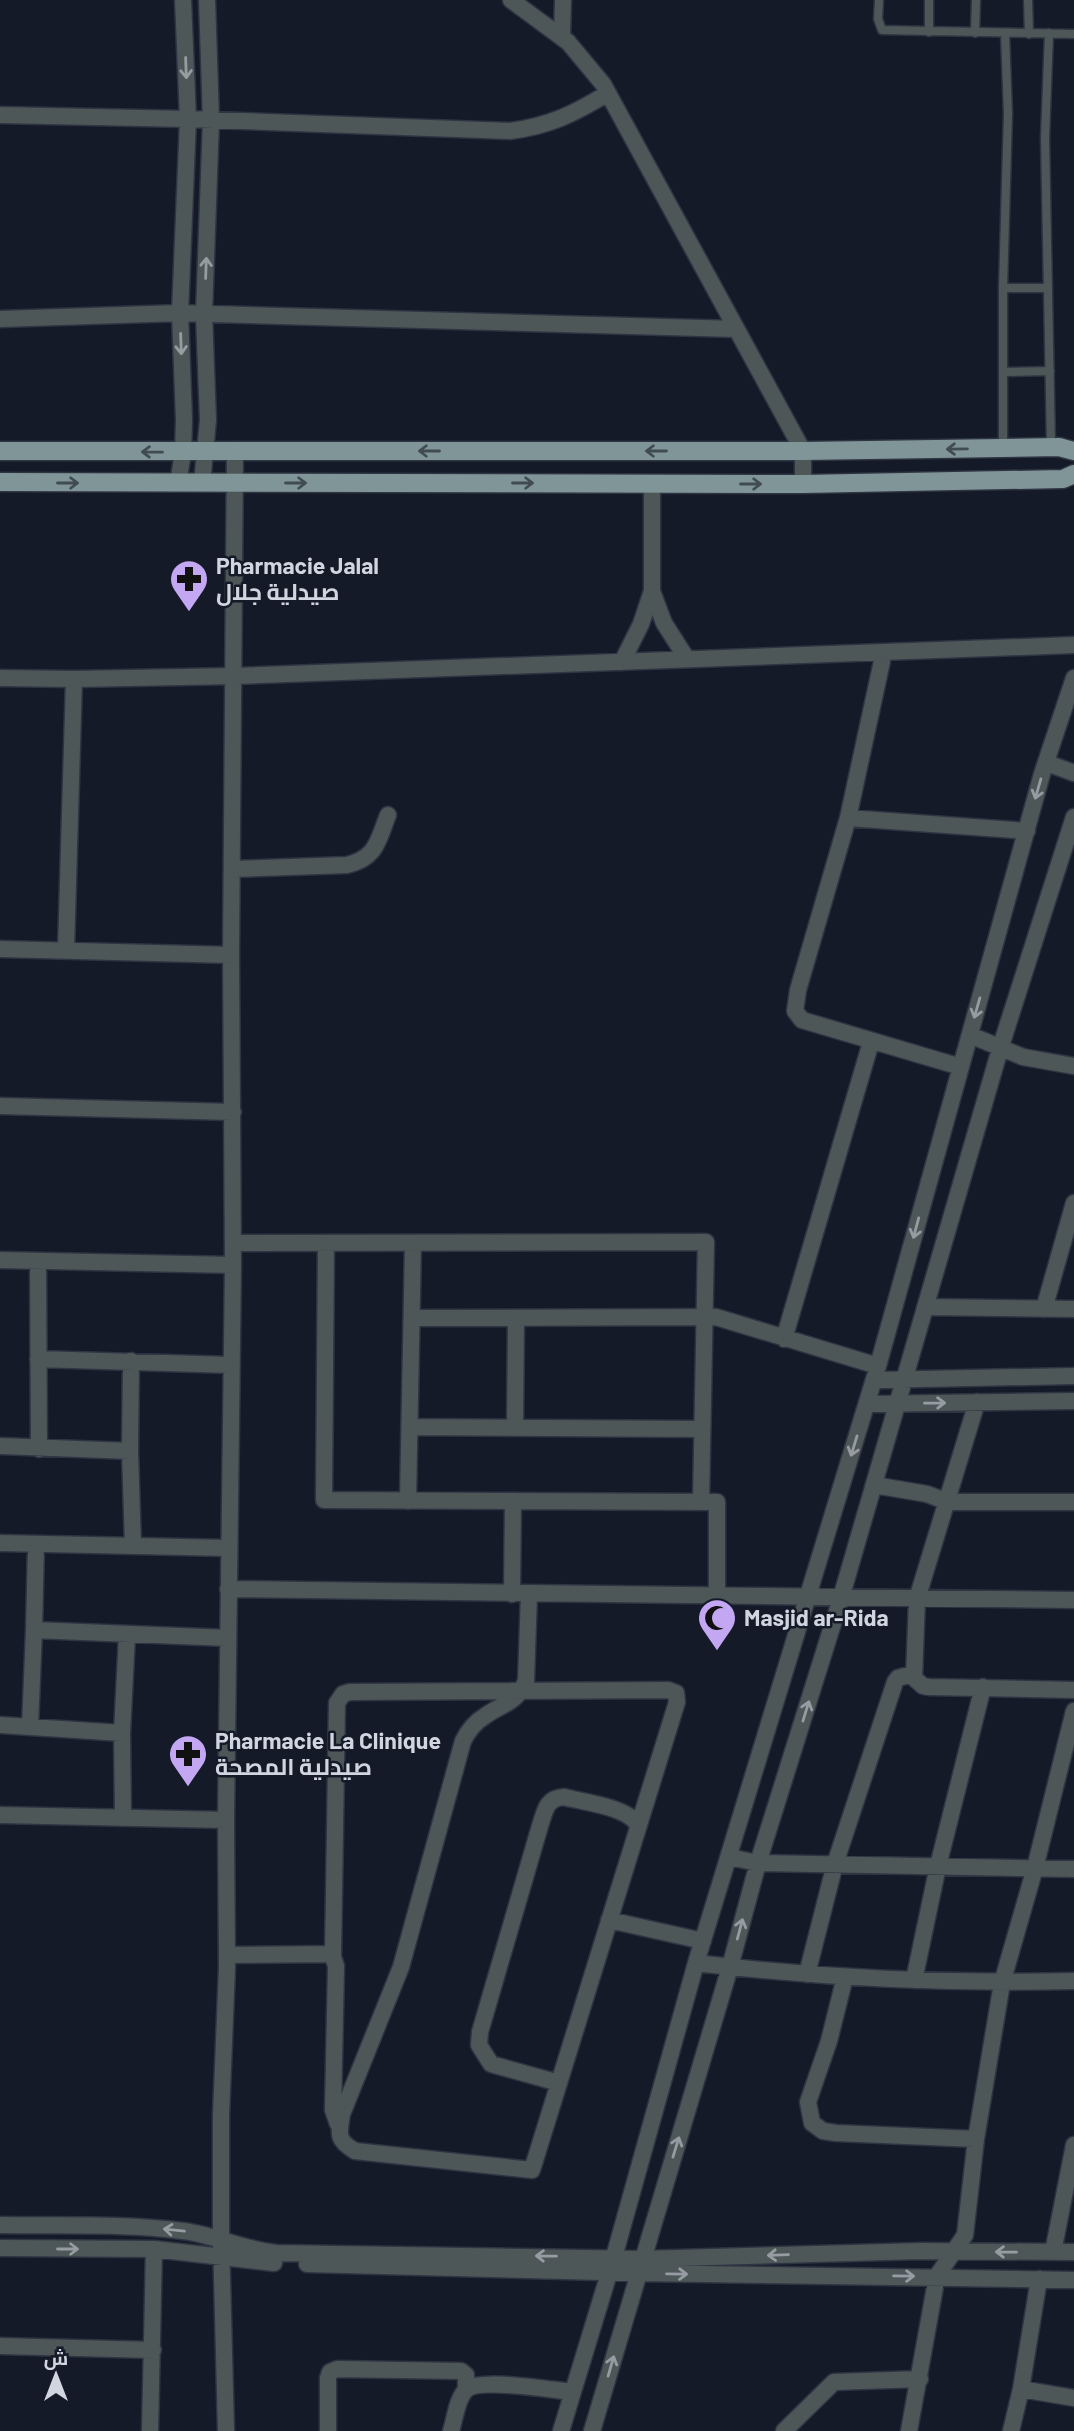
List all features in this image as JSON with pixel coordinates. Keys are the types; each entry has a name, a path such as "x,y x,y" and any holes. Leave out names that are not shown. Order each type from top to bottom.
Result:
{"main road":[{"path":"0,451 803,451 1051,447 1074,451"},
{"path":"0,482 803,484 1063,479 1074,474"}],"street":[{"path":"178,483 183,453 184,420 180,313 188,119 183,0"},
{"path":"202,483 208,420 204,314 211,120 207,0"},
{"path":"511,0 562,37 585,61 608,93 803,451 803,484"},
{"path":"562,37 563,0"},
{"path":"0,115 510,131 555,122 576,113 608,93"},
{"path":"0,319 180,313 736,329"},
{"path":"226,2431 221,2115 227,1955 228,1548 233,1265 231,955 235,450"},
{"path":"622,662 642,624 652,591 652,484"},
{"path":"652,591 664,623 687,659"},
{"path":"0,678 235,676 1074,645"},
{"path":"884,652 848,818 798,990 795,1011 802,1020 961,1067"},
{"path":"561,2431 702,1941 867,1404 1027,831 1074,678"},
{"path":"66,950 74,679"},
{"path":"1047,763 1074,773"},
{"path":"233,869 347,865 359,862 376,846 387,815"},
{"path":"592,2431 730,1967 758,1863 841,1598 1000,1049 1074,817"},
{"path":"848,818 1027,831"},
{"path":"0,948 231,955"},
{"path":"970,1035 1000,1049 1048,1063 1074,1066"},
{"path":"784,1339 871,1042"},
{"path":"0,1106 233,1112"},
{"path":"1044,1309 1074,1203"},
{"path":"233,1243 706,1242 701,1502"},
{"path":"326,1243 324,1500 717,1502 717,1595"},
{"path":"408,1501 412,1243"},
{"path":"0,1260 233,1265"},
{"path":"38,1261 39,1449"},
{"path":"925,1307 1074,1309"},
{"path":"412,1318 716,1317 903,1380 1074,1376"},
{"path":"515,1428 516,1318"},
{"path":"38,1359 231,1366"},
{"path":"131,1362 133,1546"},
{"path":"867,1404 1074,1401"},
{"path":"976,1402 917,1599 912,1674 923,1686 1074,1690"},
{"path":"410,1427 701,1429"},
{"path":"0,1446 130,1451"},
{"path":"874,1485 917,1491 948,1502 1074,1502"},
{"path":"512,1594 513,1501"},
{"path":"0,1543 228,1548"},
{"path":"30,1727 36,1544"},
{"path":"228,1588 1074,1600"},
{"path":"340,2128 333,2110 337,1703 343,1695 350,1692 522,1690 668,1690 676,1693 677,1702 637,1824 532,2170 355,2151 339,2137 342,2114 401,1967 463,1741 470,1728 485,1715 503,1707 522,1690 526,1681 528,1594"},
{"path":"34,1630 228,1638"},
{"path":"123,1818 122,1733 127,1635"},
{"path":"807,1974 835,1864 895,1682 898,1678 912,1674"},
{"path":"914,1980 937,1866 983,1687"},
{"path":"909,2431 937,2276 965,2235 976,2139 1002,1983 1035,1868 1074,1711"},
{"path":"0,1726 122,1733"},
{"path":"559,2083 491,2064 479,2045 480,2032 540,1826 548,1802 555,1797 620,1811 634,1818 637,1824"},
{"path":"0,1815 226,1820"},
{"path":"729,1857 758,1863 1074,1869"},
{"path":"609,1920 702,1941"},
{"path":"227,1955 327,1952 333,1956"},
{"path":"696,1963 845,1977 1002,1983 1074,1981"},
{"path":"845,1977 829,2041 808,2102 813,2123 823,2131 836,2133 976,2139"},
{"path":"1053,2252 1074,2145"},
{"path":"0,2225 156,2228 221,2238 277,2253 1074,2280"},
{"path":"0,2248 155,2249 273,2263 611,2264"},
{"path":"150,2431 155,2249"},
{"path":"640,2266 953,2251 1074,2252"},
{"path":"1011,2431 1040,2279"},
{"path":"0,2346 153,2350"},
{"path":"328,2431 328,2378 330,2372 337,2370 461,2371 466,2375 466,2390 459,2404 452,2431"},
{"path":"784,2431 834,2382 920,2379"},
{"path":"466,2390 475,2385 491,2384 572,2392"},
{"path":"1020,2389 1074,2398"}],"lane":[{"path":"879,0 878,19 882,30 1074,34"},
{"path":"929,0 929,32"},
{"path":"975,33 976,0"},
{"path":"1028,0 1029,34"},
{"path":"1003,448 1003,288 1008,114 1005,33"},
{"path":"1049,33 1045,138 1051,447"},
{"path":"1003,288 1048,288"},
{"path":"1003,372 1050,371"}],"place":[{"name":"Pharmacie Jalal صيدلية جلال","path":"189,613"},
{"name":"Masjid ar-Rida","path":"717,1652"},
{"name":"Pharmacie La Clinique صيدلية المصحة","path":"188,1788"}]}
